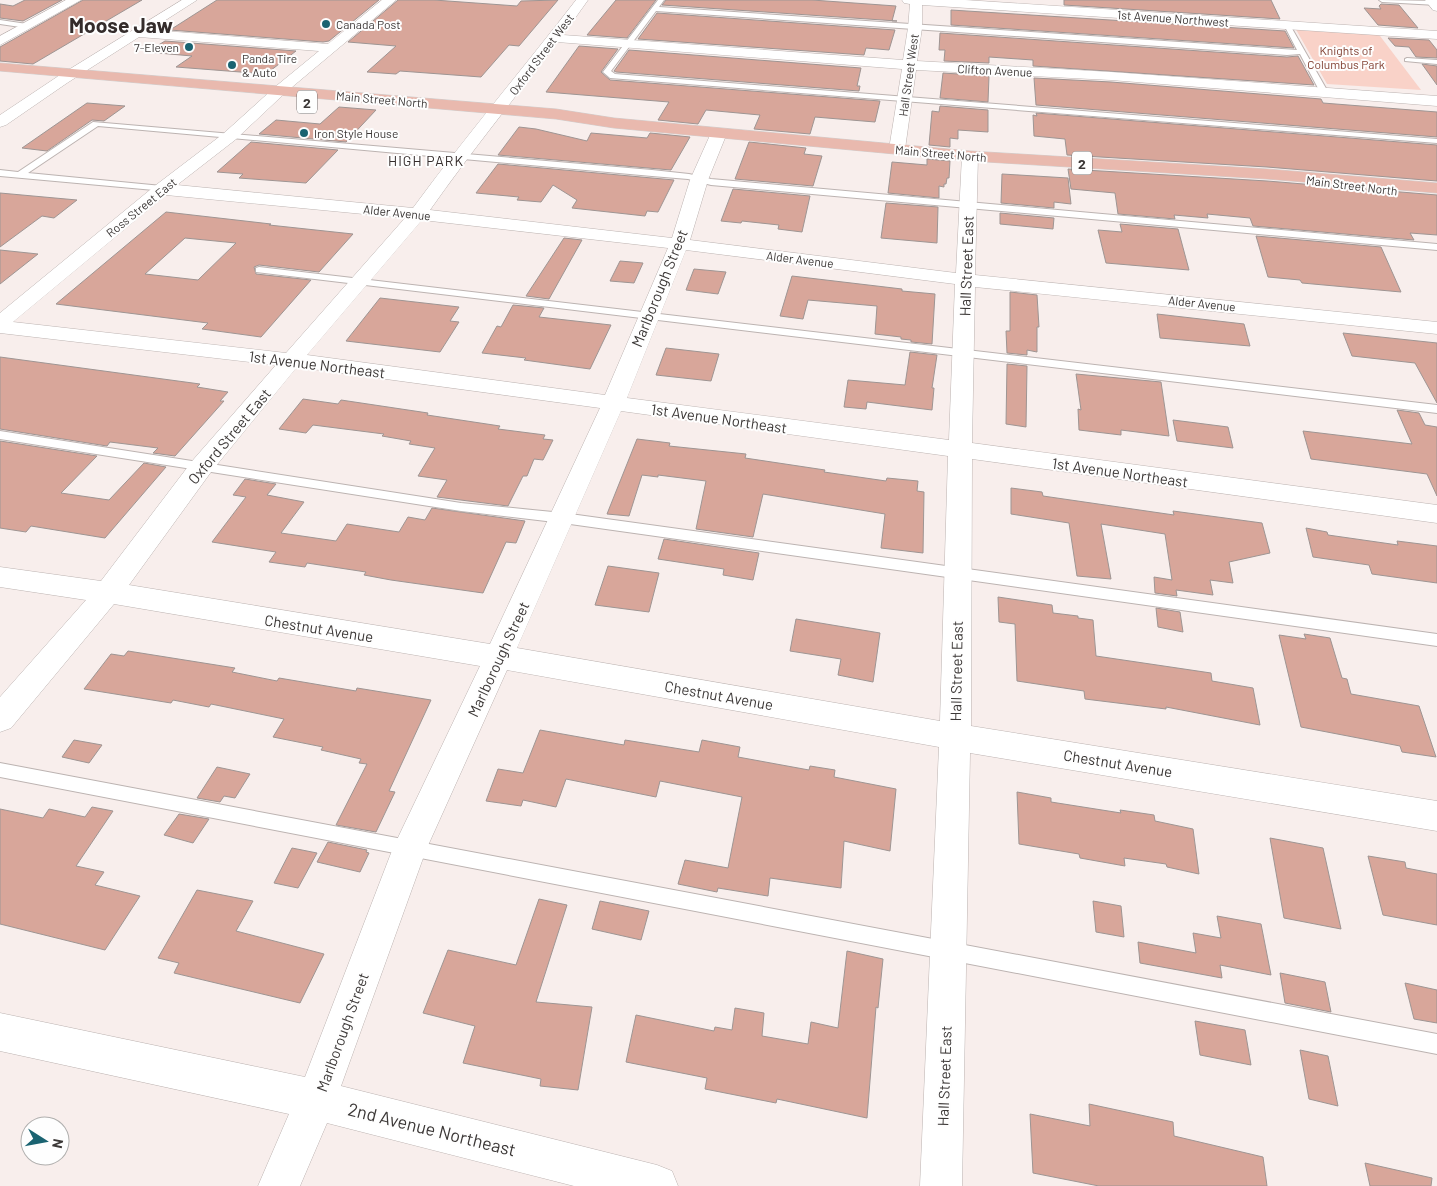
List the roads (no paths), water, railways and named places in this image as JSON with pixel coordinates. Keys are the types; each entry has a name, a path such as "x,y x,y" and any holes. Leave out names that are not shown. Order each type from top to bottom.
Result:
{"main road":[{"name":"Main Street North","path":"0,67 68,76 495,114 550,123 614,123 970,156 1268,174 1437,188"},
{"name":"Main Street North","path":"0,75 68,76"},
{"name":"Main Street North","path":"1268,174 1437,196"}],"street":[{"path":"0,41 75,0"},
{"path":"0,122 68,76 191,0"},
{"name":"Ross Street East","path":"0,323 162,189 229,137 275,95 390,0"},
{"name":"Oxford Street West","path":"495,114 582,0"},
{"name":"1st Avenue Northwest","path":"908,0 1437,35"},
{"name":"Hall Street West","path":"898,150 915,28 916,0"},
{"path":"139,33 331,48"},
{"name":"Clifton Avenue","path":"554,38 630,42 909,65 1111,76 1437,101"},
{"name":"Oxford Street East","path":"0,719 108,593 202,466 358,281 418,214 458,157 495,114"},
{"name":"Marlborough Street","path":"279,1186 316,1100 410,848 563,518 613,404 648,315 679,244 699,180 719,133"},
{"name":"Hall Street East","path":"941,1186 955,736 962,352 970,156"},
{"name":"Alder Avenue","path":"162,189 418,214 966,280 1437,328"},
{"name":"1st Avenue Northeast","path":"0,327 293,360 1437,514"},
{"name":"Chestnut Avenue","path":"0,577 499,657 955,736 1437,816"},
{"name":"2nd Avenue Northeast","path":"0,1032 316,1100 657,1186"}],"lane":[{"path":"661,0 607,72 613,76 1437,141"},
{"path":"1382,0 1435,3"},
{"path":"655,10 1287,53 1301,52"},
{"path":"0,22 27,26"},
{"path":"1287,25 1324,92"},
{"path":"1407,60 1437,62"},
{"path":"20,174 96,124 689,177 699,180 1437,248"},
{"path":"0,172 162,189"},
{"path":"259,270 962,352 1437,410"},
{"path":"0,435 461,507 563,518 1437,640"},
{"path":"0,770 1437,1044"}],"place":[{"name":"Canada Post","path":"326,24"},
{"name":"7-Eleven","path":"189,47"},
{"name":"Panda Tire & Auto","path":"232,65"},
{"name":"Iron Style House","path":"304,133"}],"district":[{"name":"Moose Jaw","path":"121,24"},
{"name":"HIGH PARK","path":"426,160"}],"park label":[{"name":"Knights of Columbus Park","path":"1346,57"}]}
